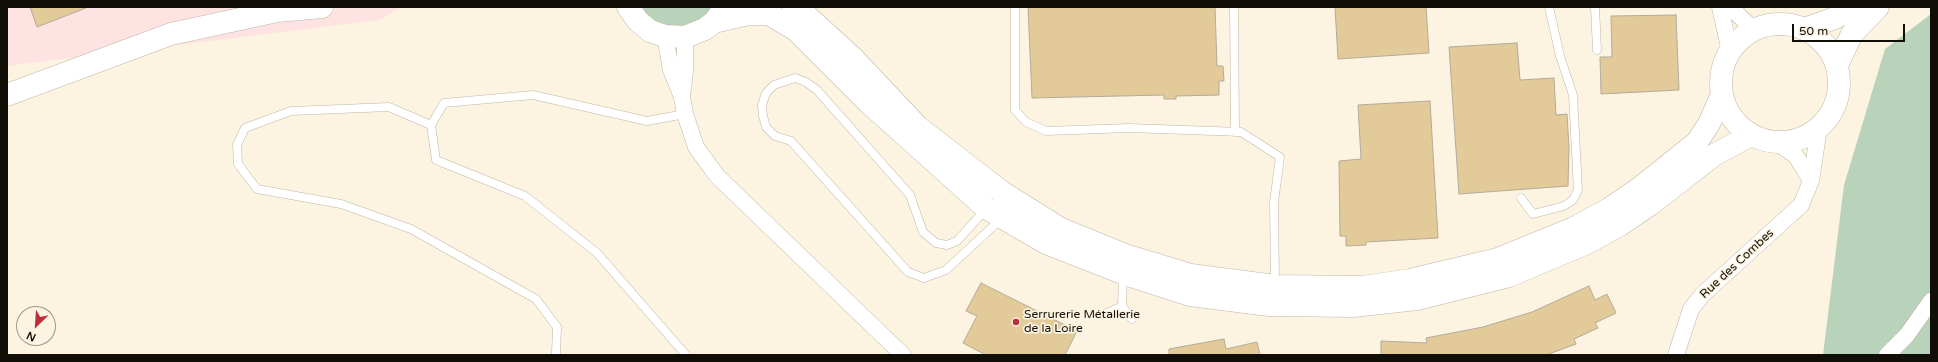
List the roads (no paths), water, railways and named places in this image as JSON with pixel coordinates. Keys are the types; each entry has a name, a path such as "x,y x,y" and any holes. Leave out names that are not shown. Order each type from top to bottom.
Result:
{"main road":[{"path":"7,95 171,34 276,11 322,7"},
{"path":"626,7 638,21 650,31 675,37 706,29 720,15 770,14 796,30 869,103 994,213 1046,243 1123,273 1190,295 1269,305 1353,306 1417,299 1509,276 1587,243 1620,225 1651,204 1714,155 1751,135"},
{"path":"793,7 806,15 852,57 918,127 1002,192 1061,229 1125,255 1191,275 1275,286 1363,287 1410,280 1498,259 1574,228 1609,209 1641,187 1697,142 1709,124 1722,94"},
{"path":"1804,29 1835,18 1854,7"},
{"path":"1837,65 1852,34 1878,7"},
{"path":"1787,24 1804,29 1818,38 1826,46 1837,65 1840,82 1838,100 1831,115 1819,128 1807,137 1792,142 1777,143 1763,140 1751,135 1737,124 1727,110 1722,94 1722,72 1730,52 1740,39 1754,30 1770,25 1787,24"}],"street":[{"path":"1720,7 1730,52"},
{"path":"1730,7 1754,30"},
{"path":"675,37 671,70 682,97 684,114 696,147 717,176 903,355"},
{"name":"Rue des Combes","path":"1676,355 1691,309 1702,295 1801,205 1811,181 1819,128"},
{"path":"1777,143 1796,156 1811,181"},
{"path":"1887,355 1907,335 1931,301"}],"lane":[{"path":"1014,7 1015,110 1026,122 1046,131 1129,128 1241,132 1280,157 1274,202 1275,286"},
{"path":"1234,7 1235,132"},
{"path":"1521,198 1534,214 1564,206 1573,200 1578,190 1573,95 1560,56 1549,7"},
{"path":"1594,7 1597,50"},
{"path":"795,78 806,82 817,90 910,196 923,232 936,243 947,245 956,241 994,213 946,270 924,278 908,272 791,142 775,136 766,127 762,105 766,94 774,85 795,78"},
{"path":"684,114 647,121 533,95 444,103 430,125 436,160 525,196 597,253 686,355"},
{"path":"430,125 389,106 291,111 245,128 237,145 238,164 257,189 341,204 411,229 536,299 557,327 556,354"},
{"path":"1123,273 1122,306 1132,318"},
{"path":"1107,313 1122,306"}],"place":[{"name":"Serrurerie Métallerie de la Loire","path":"1016,322"}]}
